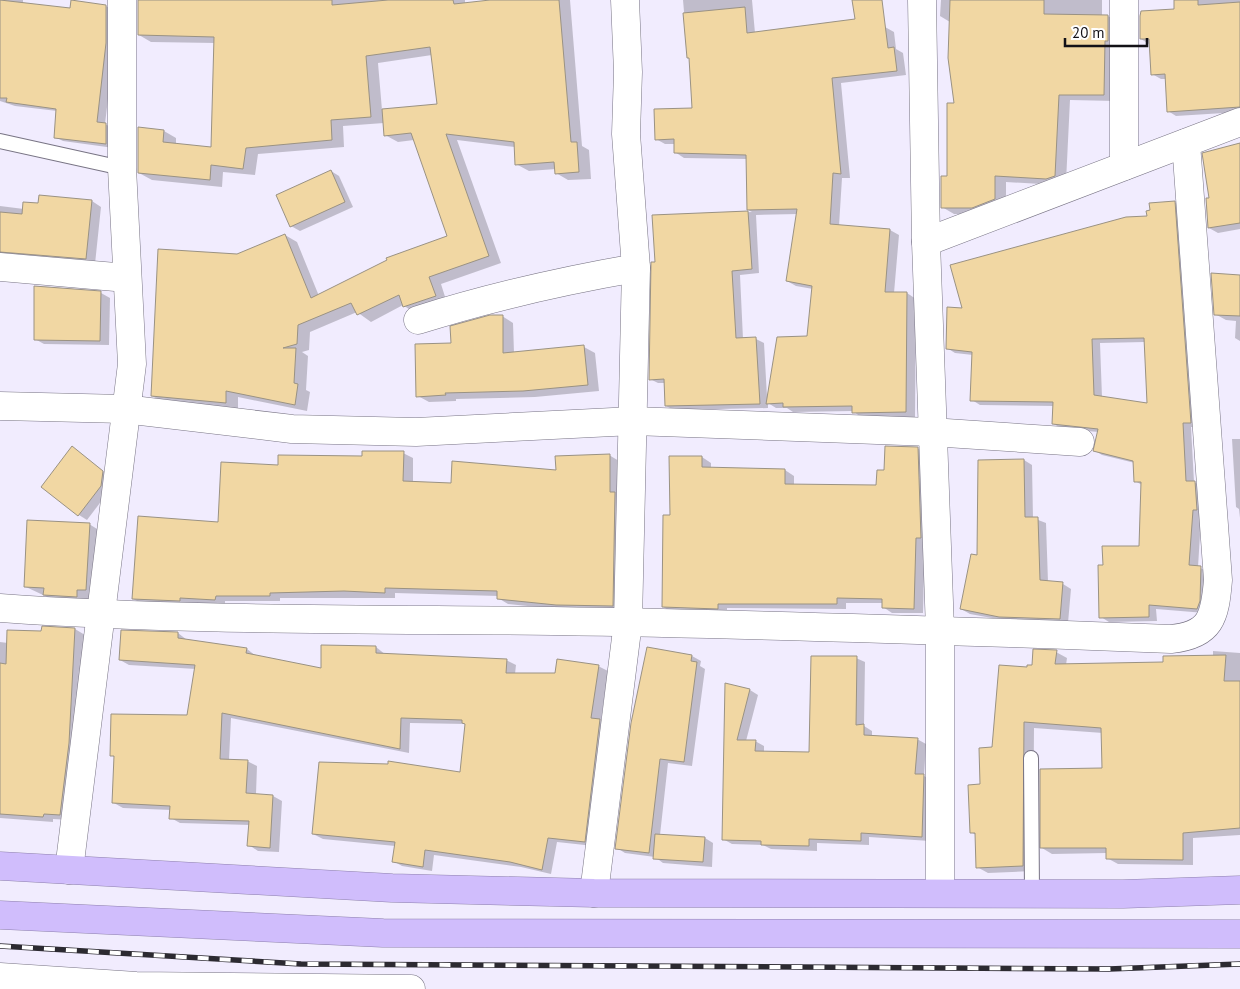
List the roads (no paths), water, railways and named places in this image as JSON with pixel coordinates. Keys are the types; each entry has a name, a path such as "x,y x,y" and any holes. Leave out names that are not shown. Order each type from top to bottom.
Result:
{"highway":[{"path":"0,866 392,888 594,893 940,892 1123,894 1240,890"},
{"path":"1121,935 1123,894"},
{"path":"0,915 383,933 1240,934"}],"street":[{"path":"69,870 124,409 132,364 122,168 122,0"},
{"path":"594,893 628,622 636,268 626,134 628,72 625,0"},
{"path":"922,0 931,432 940,630 940,892"},
{"path":"1124,0 1124,166"},
{"path":"926,242 1240,122"},
{"path":"0,608 99,615 628,622 940,630 1171,639 1190,637 1206,627 1216,608 1218,580 1186,143"},
{"path":"0,267 127,278"},
{"path":"418,320 480,300 544,284 636,268"},
{"path":"0,406 124,409 312,429 416,432 633,421 931,432 1080,442"},
{"path":"5,981 136,988 411,989"}],"lane":[{"path":"0,141 122,168"},
{"path":"1030,758 1032,893"}],"railway":[{"path":"0,946 301,964 1109,969 1240,964"}]}
